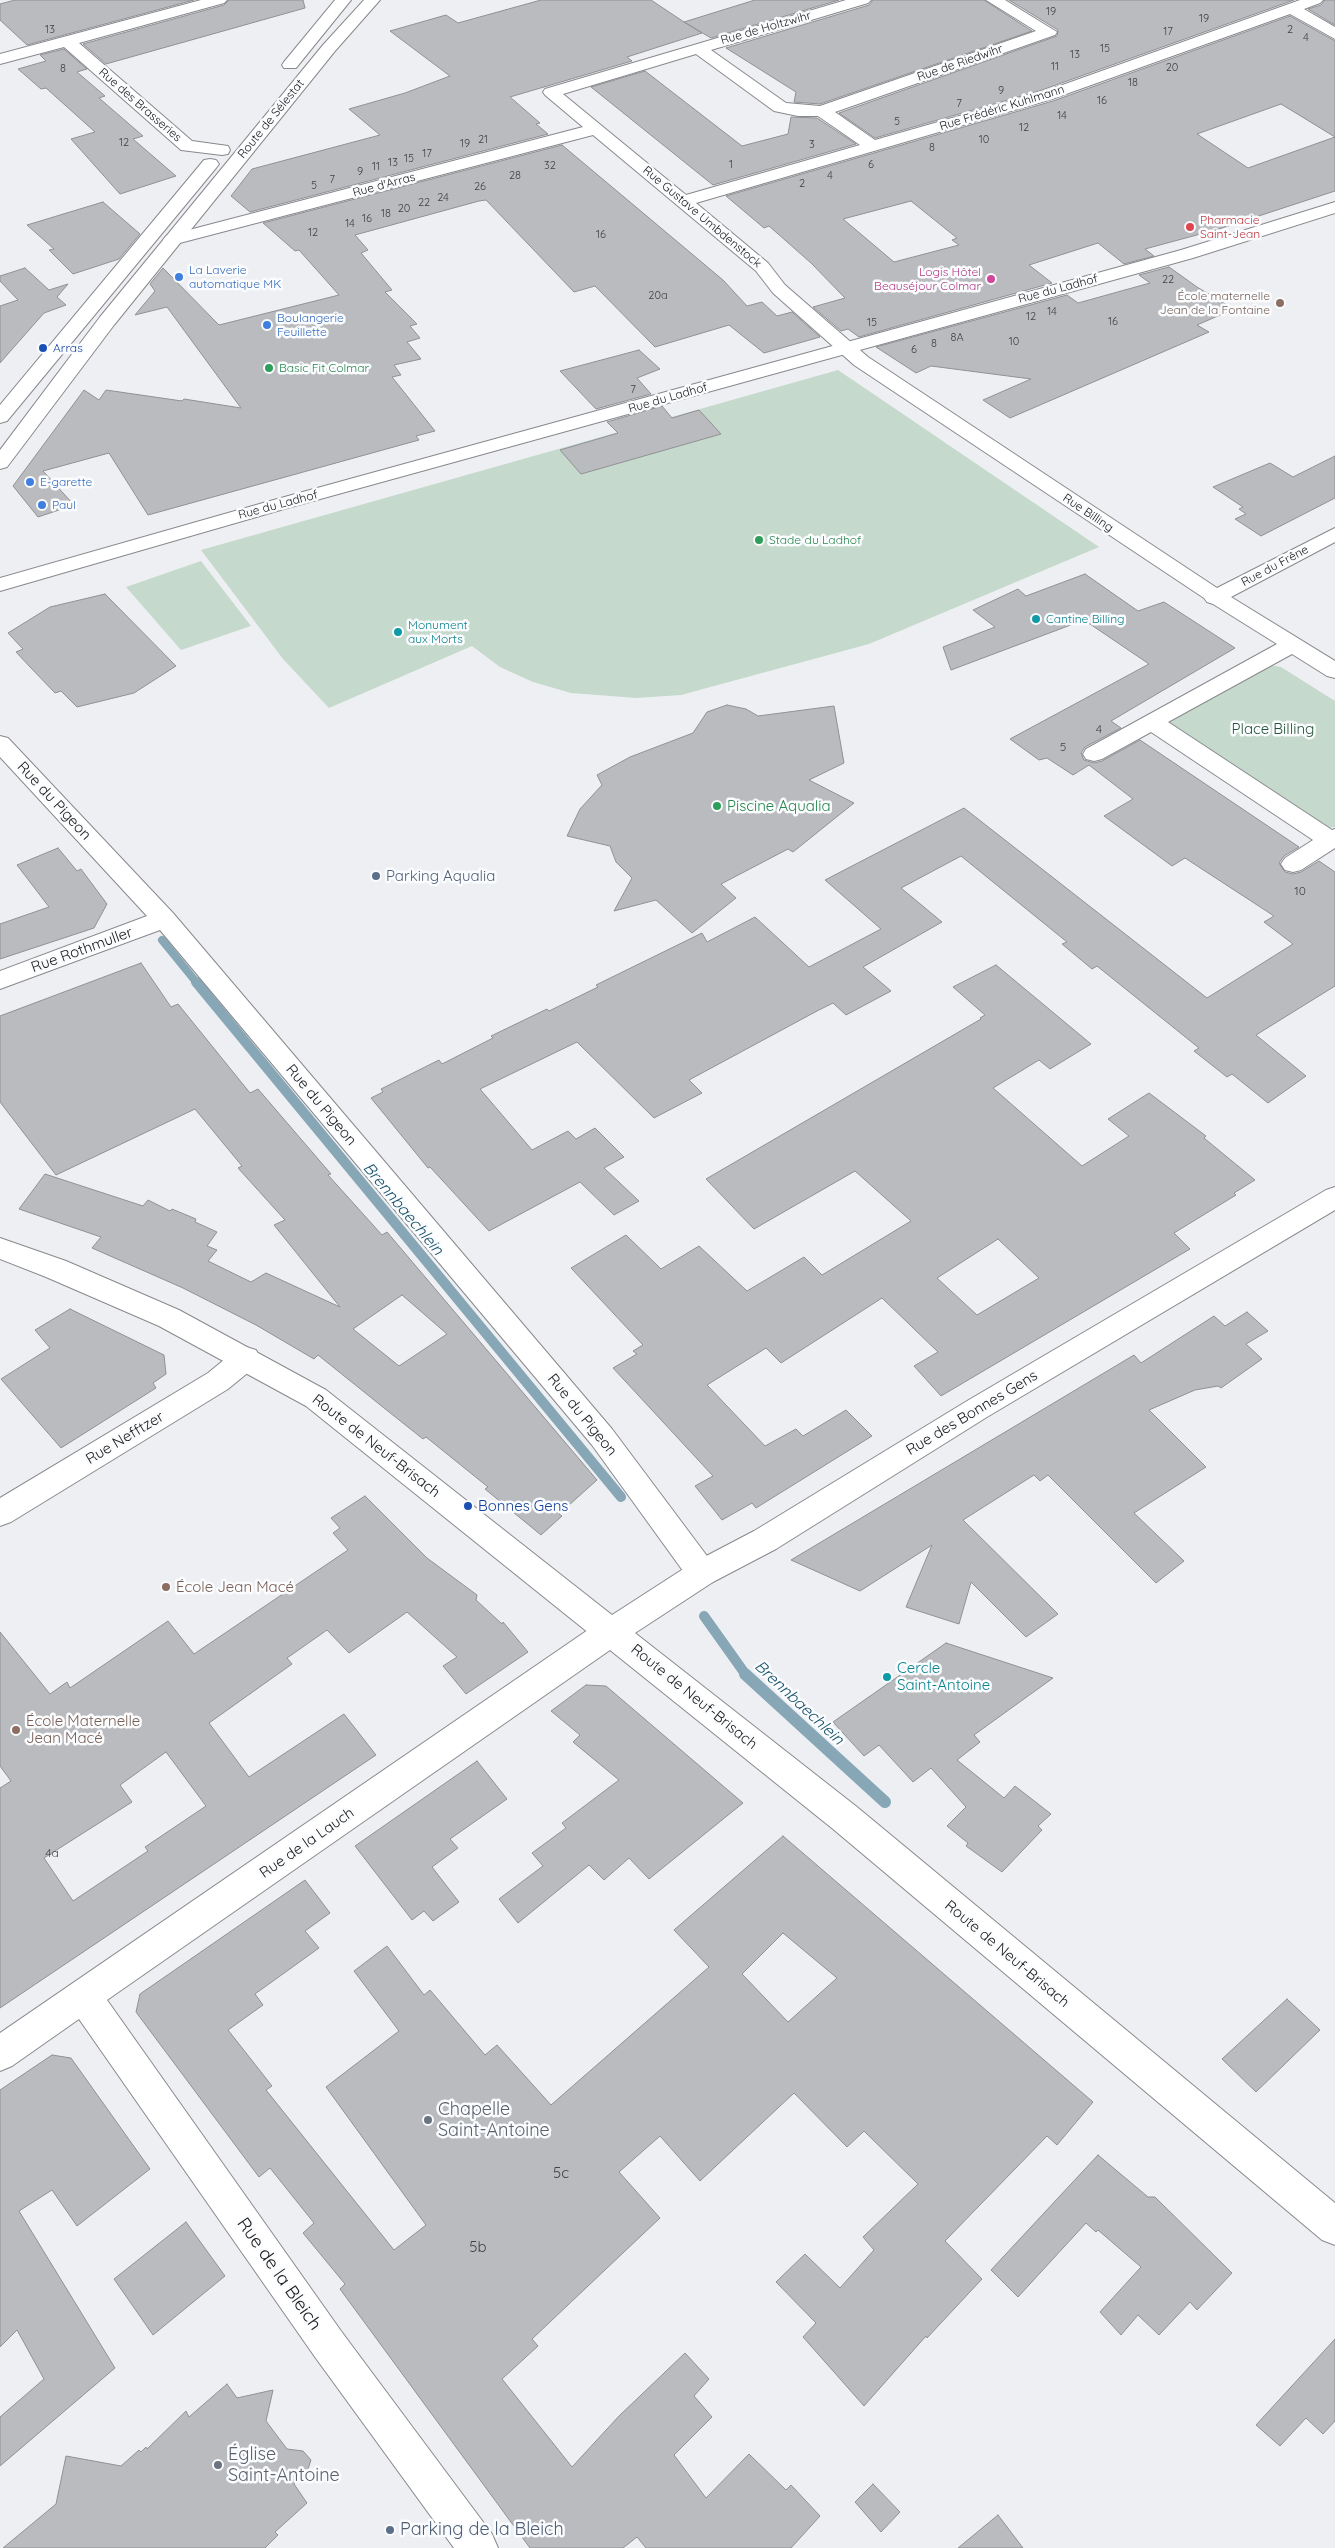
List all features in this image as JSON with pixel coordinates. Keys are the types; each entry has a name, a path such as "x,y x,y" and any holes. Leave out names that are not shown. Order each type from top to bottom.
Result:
{"street":[{"path":"0,60 219,0"},
{"name":"Route de Sélestat","path":"282,75 343,0"},
{"name":"Route de Sélestat","path":"0,463 80,355 172,240 329,48 372,0"},
{"name":"Rue de Holtzwihr","path":"551,92 863,0"},
{"name":"Rue de Riedwihr","path":"998,3 1022,0"},
{"name":"Rue Frédéric Kuhlmann","path":"685,201 1046,96 1312,0"},
{"name":"Rue de Riedwihr","path":"822,111 1048,32 998,3"},
{"path":"1291,8 1335,34"},
{"name":"Rue des Brasseries","path":"68,41 187,146 222,150"},
{"name":"Rue de Holtzwihr","path":"698,48 780,107 798,111 822,111"},
{"name":"Rue Gustave Umbdenstock","path":"551,92 685,201 762,267 779,289 845,348"},
{"path":"822,111 874,147"},
{"name":"Rue d'Arras","path":"172,240 596,130"},
{"name":"Route de Sélestat","path":"0,417 234,135"},
{"name":"Rue du Ladhof","path":"0,584 1188,254 1334,210"},
{"path":"148,238 172,240"},
{"name":"Rue Billing","path":"845,348 870,367 1214,598 1335,671"},
{"name":"Rue du Frêne","path":"1214,598 1335,534"},
{"path":"1094,754 1293,644"},
{"path":"1152,722 1333,838 1293,864"},
{"name":"Rue du Pigeon","path":"0,744 164,919 602,1437 702,1573"},
{"name":"Rue Rothmuller","path":"0,980 164,919"},
{"name":"Rue des Bonnes Gens","path":"612,1631 702,1573 765,1540 977,1409 1335,1198"},
{"name":"Route de Neuf-Brisach","path":"0,1248 56,1269 169,1318 246,1358 316,1398 612,1631 845,1818 1335,2227"},
{"name":"Rue Nefftzer","path":"0,1513 218,1381 246,1358"},
{"name":"Rue de la Lauch","path":"0,2054 612,1631"},
{"name":"Rue de la Bleich","path":"84,1997 328,2344 478,2548"}],"green space":[{"name":"Stade du Ladhof","path":"838,370 1099,547 869,644 681,695 636,698 571,693 533,682 500,667 472,646 329,708 283,659 201,550"},
{"path":"201,561 251,626 181,650 126,587"},
{"name":"Place Billing","path":"1270,665 1281,667 1335,701 1335,827 1326,828 1168,724 1170,720"}],"building":[{"path":"15,0 194,0 27,45 0,20 0,4"},
{"path":"229,0 303,0 305,8 106,64 83,44 224,5"},
{"path":"541,0 651,0 702,33 627,57 632,61 510,97 540,123 536,124 548,134 250,212 231,196 252,169 380,135 349,109 405,93 450,76 390,31 446,15 458,23"},
{"path":"755,0 839,0 711,38 684,22"},
{"path":"873,0 984,0 1032,31 820,104 794,102 796,92 726,48 869,5"},
{"path":"1009,0 1294,0 1039,91 875,138 839,113 1057,36 1058,30"},
{"path":"1325,0 1335,0 1335,25 1308,9 1321,5"},
{"path":"1290,16 1335,41 1335,137 1335,191 1219,229 1145,249 1154,256 1124,264 1098,243 1029,265 1052,283 859,337 848,329 841,331 813,307 845,298 811,263 769,226 764,228 726,196 1053,101","holes":["1281,104 1335,137 1248,168 1197,134","911,201 957,238 952,240 959,245 894,262 843,219"]},
{"path":"64,49 87,69 77,72 105,96 99,98 143,136 133,139 176,176 120,194 71,139 95,132 46,88 41,89 18,69 46,61 40,55"},
{"path":"645,71 742,146 788,134 791,117 817,118 856,144 713,185 591,87"},
{"path":"562,145 723,280 747,306 762,302 777,316 792,312 820,337 764,353 729,325 655,347 595,286 574,292 486,200 479,201 355,235 368,250 361,253 392,290 385,292 417,324 410,326 420,338 407,342 421,359 394,365 401,375 392,377 435,431 416,436 419,440 148,515 109,453 43,471 74,505 38,517 13,486 84,390 99,400 106,390 241,408 167,307 135,315 155,291 150,284 163,268 219,325 339,295 299,250 295,251 263,223"},
{"path":"103,202 140,234 119,259 73,274 49,250 54,249 27,225"},
{"path":"1169,267 1197,287 1234,309 1197,325 1209,332 1010,418 983,400 1031,379 931,366 916,373 876,347 1067,295 1078,303 1150,283 1139,275"},
{"path":"25,268 49,290 68,284 57,297 66,305 44,313 0,363 0,306 18,300 0,281 0,276"},
{"path":"639,350 660,369 637,378 651,394 596,409 560,371"},
{"path":"662,406 672,418 699,410 721,434 581,474 560,450 618,433 607,422"},
{"path":"1335,456 1335,498 1261,536 1235,519 1246,514 1239,509 1243,507 1213,487 1270,463 1293,477"},
{"path":"1085,574 1138,611 1164,602 1235,648 1111,721 1121,728 1085,747 1081,753 1084,760 1094,763 1102,761 1140,740 1299,847 1284,856 1279,863 1285,872 1293,874 1301,872 1319,861 1335,872 1335,986 1256,1035 1306,1076 1268,1103 1232,1074 1227,1077 1194,1051 1199,1048 1097,966 1092,969 1062,944 1067,942 961,856 901,888 942,922 863,967 891,991 846,1015 833,1003 817,1011 689,1080 702,1093 654,1118 577,1042 480,1089 532,1150 568,1131 576,1139 595,1128 624,1157 604,1168 639,1201 614,1215 580,1182 489,1231 430,1167 428,1168 371,1098 383,1092 381,1089 439,1060 442,1064 493,1038 491,1036 547,1009 549,1011 598,987 596,985 702,933 707,942 755,917 809,967 881,929 825,880 964,808 1207,998 1293,944 1264,922 1274,916 1185,858 1172,866 1104,816 1133,799 1089,765 1073,775 1047,758 1039,760 1010,739 1149,664 1084,620 951,670 943,647 995,627 973,610 1018,589 1026,596"},
{"path":"105,594 176,666 134,693 77,707 61,691 55,693 16,652 23,649 8,633 50,607"},
{"name":"Piscine Aqualia","path":"727,705 746,709 758,716 834,706 844,763 809,780 854,803 793,852 788,849 721,884 736,898 692,933 656,900 614,911 632,878 616,862 610,846 567,836 580,809 602,785 597,775 630,757 693,733 707,712"},
{"path":"58,848 77,871 81,869 107,904 94,928 0,959 0,924 49,907 17,865"},
{"path":"141,963 171,1007 178,1004 250,1093 258,1089 331,1174 328,1175 382,1235 387,1232 597,1480 559,1514 562,1516 541,1535 485,1489 488,1487 426,1437 423,1439 318,1355 314,1359 256,1325 183,1288 92,1248 101,1237 19,1209 45,1174 143,1206 148,1200 170,1211 172,1209 196,1219 195,1222 217,1232 207,1246 217,1250 208,1261 251,1282 266,1273 340,1307 274,1225 285,1220 238,1168 242,1166 195,1109 56,1175 0,1102 0,1016","holes":["402,1295 447,1334 399,1366 353,1329"]},
{"path":"996,965 1091,1044 1050,1069 1039,1060 993,1088 1082,1166 1129,1136 1108,1119 1149,1093 1206,1136 1204,1138 1255,1180 1234,1193 1236,1195 1174,1233 1190,1249 941,1396 914,1366 938,1352 882,1298 781,1363 766,1348 707,1385 765,1446 796,1429 803,1436 846,1410 872,1436 756,1508 752,1503 722,1520 695,1486 713,1476 613,1368 637,1354 633,1351 643,1345 571,1268 626,1235 661,1269 699,1246 747,1291 804,1257 822,1275 911,1221 855,1171 754,1229 706,1179 985,1015 953,987","holes":["998,1239 1039,1278 977,1315 937,1278"]},
{"path":"70,1309 164,1355 166,1374 153,1383 156,1388 61,1448 1,1379 50,1348 35,1330"},
{"path":"1247,1312 1268,1331 1246,1344 1262,1359 1221,1388 1218,1386 1195,1390 1149,1410 1206,1467 1134,1513 1184,1561 1156,1583 1048,1475 1040,1481 1034,1475 963,1520 1058,1614 1026,1637 971,1582 959,1624 906,1607 932,1545 860,1591 791,1560 1134,1355 1141,1363 1214,1316 1225,1326"},
{"path":"365,1496 427,1558 477,1595 476,1600 502,1624 503,1622 528,1652 466,1694 443,1666 457,1657 407,1612 349,1653 327,1630 287,1658 292,1664 209,1723 249,1777 344,1714 376,1755 0,2008 0,1788 11,1781 0,1766 0,1632 50,1694 67,1682 70,1688 168,1621 194,1654 348,1550 333,1533 340,1528 331,1518","holes":["166,1752 206,1806 145,1847 148,1851 73,1901 44,1858 132,1802 120,1785"]},
{"path":"946,1643 1053,1678 974,1735 980,1742 957,1760 1004,1798 1015,1786 1051,1814 1038,1826 1042,1830 1002,1872 966,1846 968,1843 947,1826 966,1807 931,1768 913,1782 879,1745 864,1756 833,1722"},
{"path":"586,1685 606,1686 743,1803 649,1879 629,1858 604,1880 589,1865 518,1923 499,1899 543,1866 532,1853 566,1828 562,1823 619,1780 573,1742 580,1735 551,1711"},
{"path":"477,1761 507,1799 450,1839 458,1848 432,1867 459,1902 433,1921 424,1911 412,1920 355,1846"},
{"path":"783,1836 1093,2102 1057,2145 1047,2136 945,2241 982,2279 927,2338 926,2336 864,2406 803,2337 816,2323 776,2282 805,2254 840,2288 874,2250 863,2237 918,2184 864,2131 847,2147 794,2093 700,2181 660,2136 619,2172 660,2218 532,2339 538,2346 502,2379 572,2467 619,2416 685,2353 709,2379 694,2396 712,2417 674,2455 706,2498 749,2454 786,2490 791,2485 820,2516 791,2548 646,2548 637,2537 623,2548 530,2548 340,2289 345,2284 303,2233 314,2223 270,2168 259,2177 136,2012 140,1994 305,1880 330,1913 305,1931 319,1948 255,1994 263,2005 228,2030 272,2086 266,2090 394,2250 426,2225 326,2087 399,2031 354,1971 387,1946 424,1995 430,1990 485,2055 497,2045 551,2105 709,1967 674,1930","holes":["783,1933 837,1978 788,2022 742,1974"]},
{"path":"1287,1999 1320,2030 1256,2092 1222,2059"},
{"path":"52,2055 71,2058 150,2169 77,2226 52,2190 19,2211 115,2368 0,2466 0,2417 44,2379 17,2330 0,2347 0,2090"},
{"path":"1098,2155 1148,2197 1155,2197 1232,2273 1197,2310 1190,2302 1159,2335 1138,2315 1121,2335 1100,2312 1141,2267 1098,2230 1096,2232 1086,2223 1018,2297 991,2270"},
{"path":"186,2222 225,2276 153,2335 114,2279"},
{"path":"1335,2339 1335,2421 1323,2434 1306,2418 1280,2446 1256,2425"},
{"name":"Église Saint-Antoine","path":"227,2384 237,2398 273,2390 266,2421 287,2449 303,2451 311,2460 308,2469 294,2484 307,2503 275,2532 278,2535 265,2548 3,2548 56,2504 66,2456 121,2466 139,2450 141,2452 146,2447 147,2449 186,2411 189,2417"},
{"path":"873,2484 900,2512 881,2532 855,2502"},
{"path":"998,2515 1023,2548 958,2548"}],"waterway":[{"name":"Brennbaechlein","path":"162,940 197,983"},
{"name":"Brennbaechlein","path":"196,982 621,1497"},
{"name":"Brennbaechlein","path":"704,1616 746,1675"},
{"name":"Brennbaechlein","path":"746,1675 885,1802"}],"place":[{"name":"Pharmacie Saint-Jean","path":"1190,227"},
{"name":"La Laverie automatique MK","path":"179,277"},
{"name":"Logis Hôtel Beauséjour Colmar","path":"991,279"},
{"name":"École maternelle Jean de la Fontaine","path":"1280,303"},
{"name":"Boulangerie Feuillette","path":"267,325"},
{"name":"Arras","path":"43,348"},
{"name":"Basic Fit Colmar","path":"269,368"},
{"name":"E-garette","path":"30,482"},
{"name":"Paul","path":"42,505"},
{"name":"Stade du Ladhof","path":"759,540"},
{"name":"Cantine Billing","path":"1036,619"},
{"name":"Monument aux Morts","path":"398,632"},
{"name":"Piscine Aqualia","path":"717,806"},
{"name":"Parking Aqualia","path":"376,876"},
{"name":"Bonnes Gens","path":"468,1506"},
{"name":"École Jean Macé","path":"166,1587"},
{"name":"Cercle Saint-Antoine","path":"887,1677"},
{"name":"École Maternelle Jean Macé","path":"16,1730"},
{"name":"Chapelle Saint-Antoine","path":"428,2120"},
{"name":"Église Saint-Antoine","path":"218,2465"},
{"name":"Parking de la Bleich","path":"390,2530"}]}
